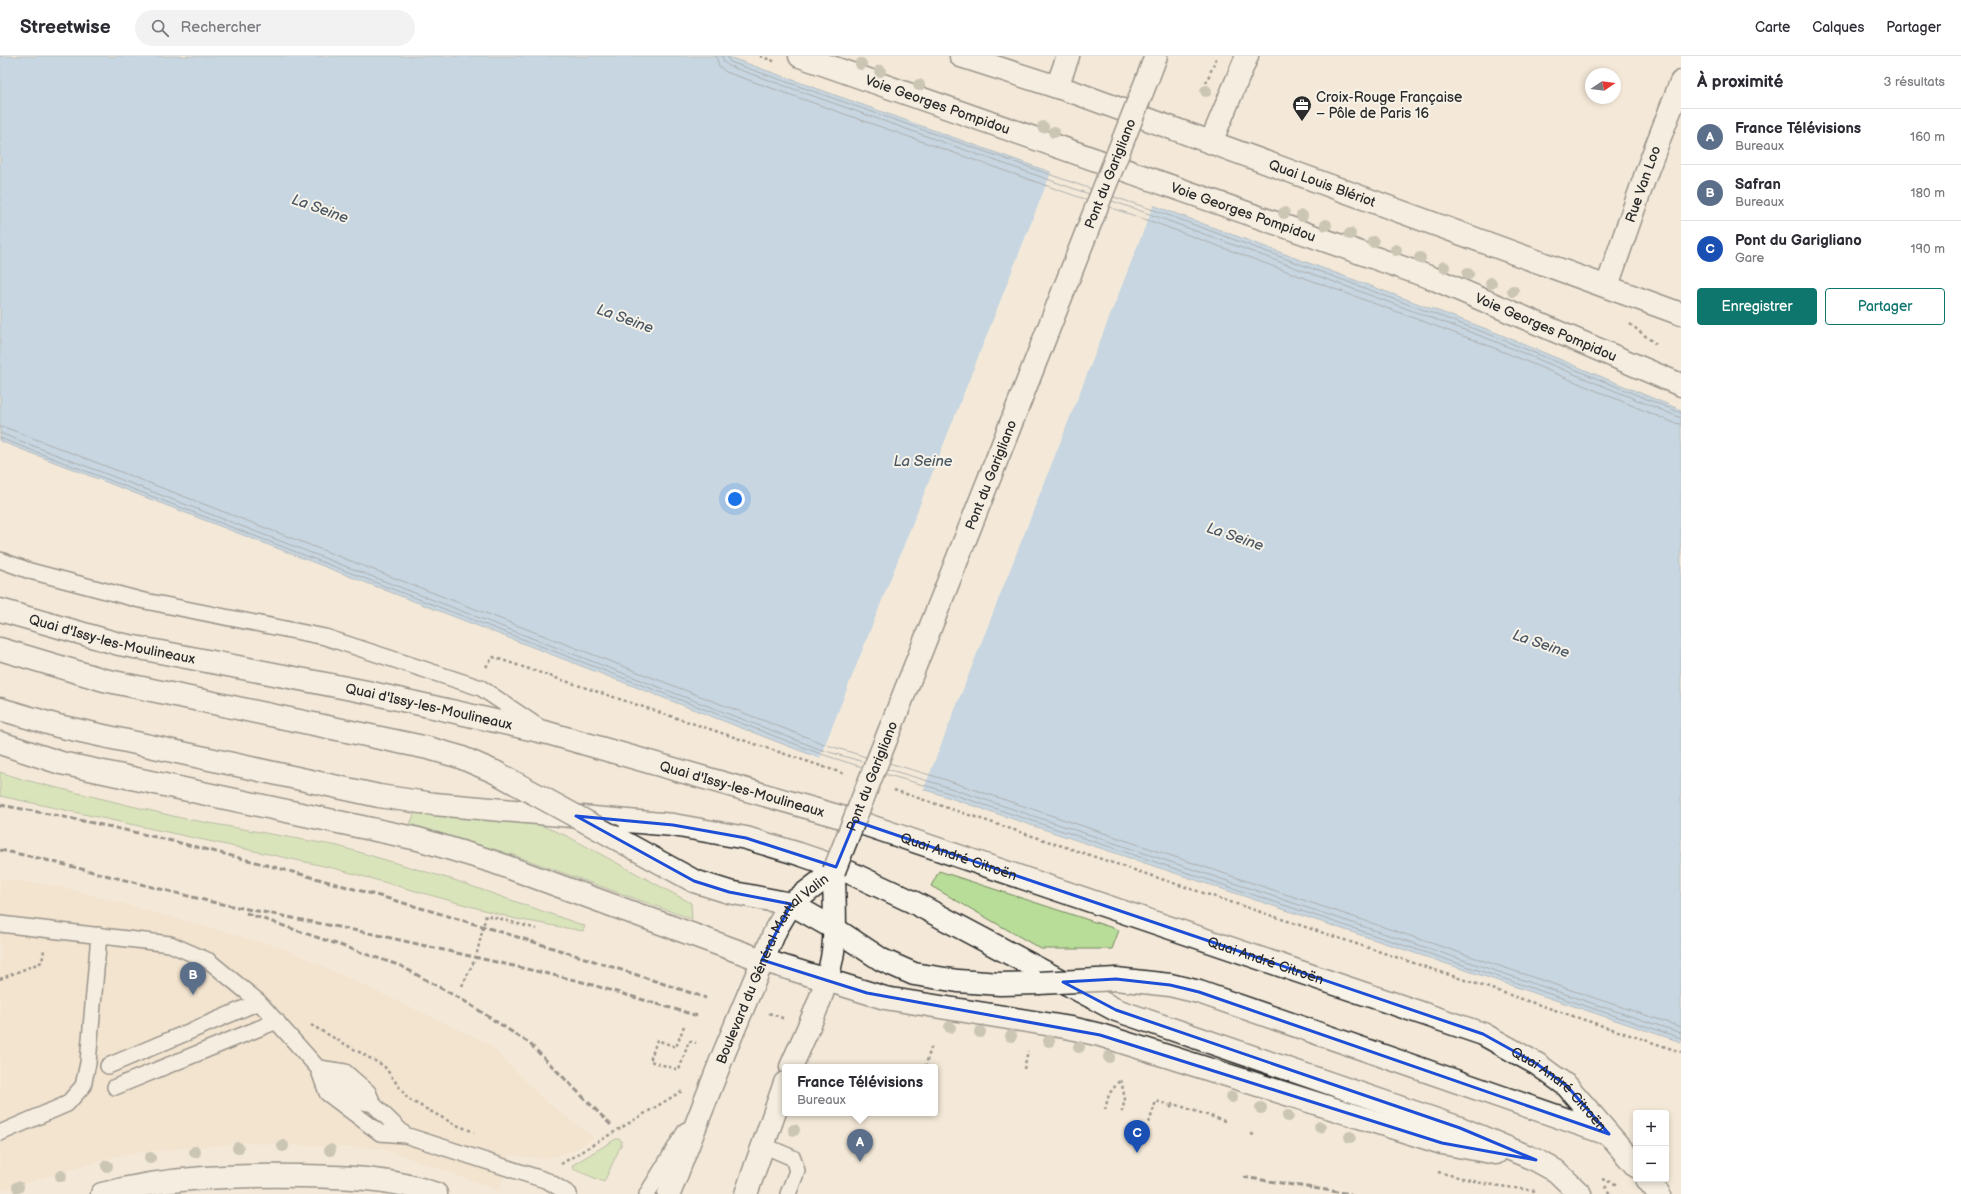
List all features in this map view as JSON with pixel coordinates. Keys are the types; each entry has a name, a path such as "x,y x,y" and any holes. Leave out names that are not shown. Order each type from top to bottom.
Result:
{"main road":[{"name":"Voie Georges Pompidou","path":"800,56 1432,278 1681,385"},
{"name":"Quai Louis Blériot","path":"962,56 1057,87 1211,142 1681,314"},
{"path":"1057,87 1068,56"},
{"name":"Pont du Garigliano","path":"837,870 1156,56"},
{"path":"1211,142 1247,56"},
{"name":"Rue Van Loo","path":"1607,286 1648,168 1681,82"},
{"name":"Quai d'Issy-les-Moulineaux","path":"0,610 119,644 367,692 548,733 854,821"},
{"path":"0,648 104,680 428,748 460,757 495,772 694,881 729,892 791,904 835,929 882,960 914,974 958,981 1000,984 1116,979 1150,982 1200,992 1609,1134"},
{"path":"0,709 58,726 379,796 434,804 673,825 746,838 799,854 913,902 1116,1010 1460,1128 1536,1160 1556,1171 1572,1184 1580,1194"},
{"path":"0,743 60,763 418,839 491,861 762,960 885,998 1071,1028 1100,1035 1442,1143 1536,1160"},
{"name":"Quai André Citroën","path":"854,821 1483,1034 1537,1064 1567,1086 1633,1162"},
{"name":"Boulevard du Général Martial Valin","path":"669,1194 776,928 791,904 837,870"},
{"name":"Boulevard du Général Martial Valin","path":"792,1064 827,979 832,957 835,929 837,870"},
{"path":"746,1194 782,1091"},
{"path":"102,1194 151,1184 208,1178 272,1175 321,1176 387,1181 436,1194"},
{"path":"1649,1182 1659,1194"}],"lane":[{"path":"0,560 30,571 140,600 326,636 481,688 548,733"},
{"path":"0,924 170,944 209,961 260,1002 277,1021 318,1068 327,1094 380,1133 405,1135 548,1181 569,1194"},
{"path":"0,1133 68,1104 83,1086 88,1063 99,935"},
{"path":"108,1066 260,1002"},
{"path":"115,1087 277,1021"},
{"path":"318,1068 345,1072 368,1092 372,1104 405,1135"},
{"path":"647,1194 710,1090"},
{"path":"763,1144 793,1158 797,1171 788,1194"}],"path":[{"path":"1206,84 1217,56"},
{"path":"484,670 493,658 848,775"},
{"path":"893,790 1681,1052"},
{"path":"462,986 476,957 486,915 537,928"},
{"path":"0,979 42,962 43,954"},
{"path":"762,1011 792,1022"},
{"path":"306,1022 384,1066 408,1099 454,1124 481,1135"},
{"path":"684,1026 676,1047 657,1040 650,1061 679,1070 689,1041 696,1043"},
{"path":"926,1064 932,1045"},
{"path":"1024,1069 1028,1051"},
{"path":"1105,1110 1109,1094 1120,1080 1126,1099 1121,1115"},
{"path":"555,1167 686,1089"},
{"path":"1148,1123 1156,1101 1169,1105 1174,1104 1225,1120"},
{"path":"1169,1105 1172,1108"},
{"path":"1251,1134 1255,1135"},
{"path":"1438,1172 1486,1184 1537,1191"}],"highlighted area":[{"path":"576,816 673,825 746,838 836,867 855,821 1483,1034 1537,1064 1567,1086 1609,1134 1199,992 1170,985 1116,979 1063,982 1116,1010 1460,1128 1536,1160 1442,1143 1100,1035 867,993 762,960 791,904 729,892 694,881"}],"shaded area":[{"path":"0,879 60,886 284,948 488,1043 545,1100 594,1138 575,1150 542,1159 509,1155 500,1191 383,1149 244,1143 125,1154 0,1191"}],"green space":[{"path":"0,772 25,780 181,818 338,846 454,880 585,926 583,931 516,919 333,868 0,796"},
{"path":"416,810 535,823 567,836 691,903 692,919 516,856 410,824"},
{"path":"939,871 1119,930 1112,949 1041,949 931,886"},
{"path":"616,1139 622,1141 621,1145 604,1182 573,1169 572,1167 574,1164"}],"water":[{"name":"La Seine","path":"0,56 726,56 1050,172 1158,207 1492,331 1681,410 1681,1042 932,792 819,758 0,441"}],"pier":[{"path":"1052,170 1154,204 923,791 819,760"}],"railway":[{"path":"0,805 135,832 314,878 489,928 706,998"},
{"path":"0,850 38,858 212,902 378,935 579,981 698,1016"},
{"path":"246,913 401,966 466,1002 529,1043 611,1125"},
{"path":"1243,1177 1351,1194"}],"place":[{"name":"Croix-Rouge Française – Pôle de Paris 16","path":"1302,122"},
{"name":"Safran","path":"193,995"},
{"name":"Pont du Garigliano","path":"1137,1153"},
{"name":"France Télévisions","path":"860,1162"}]}
